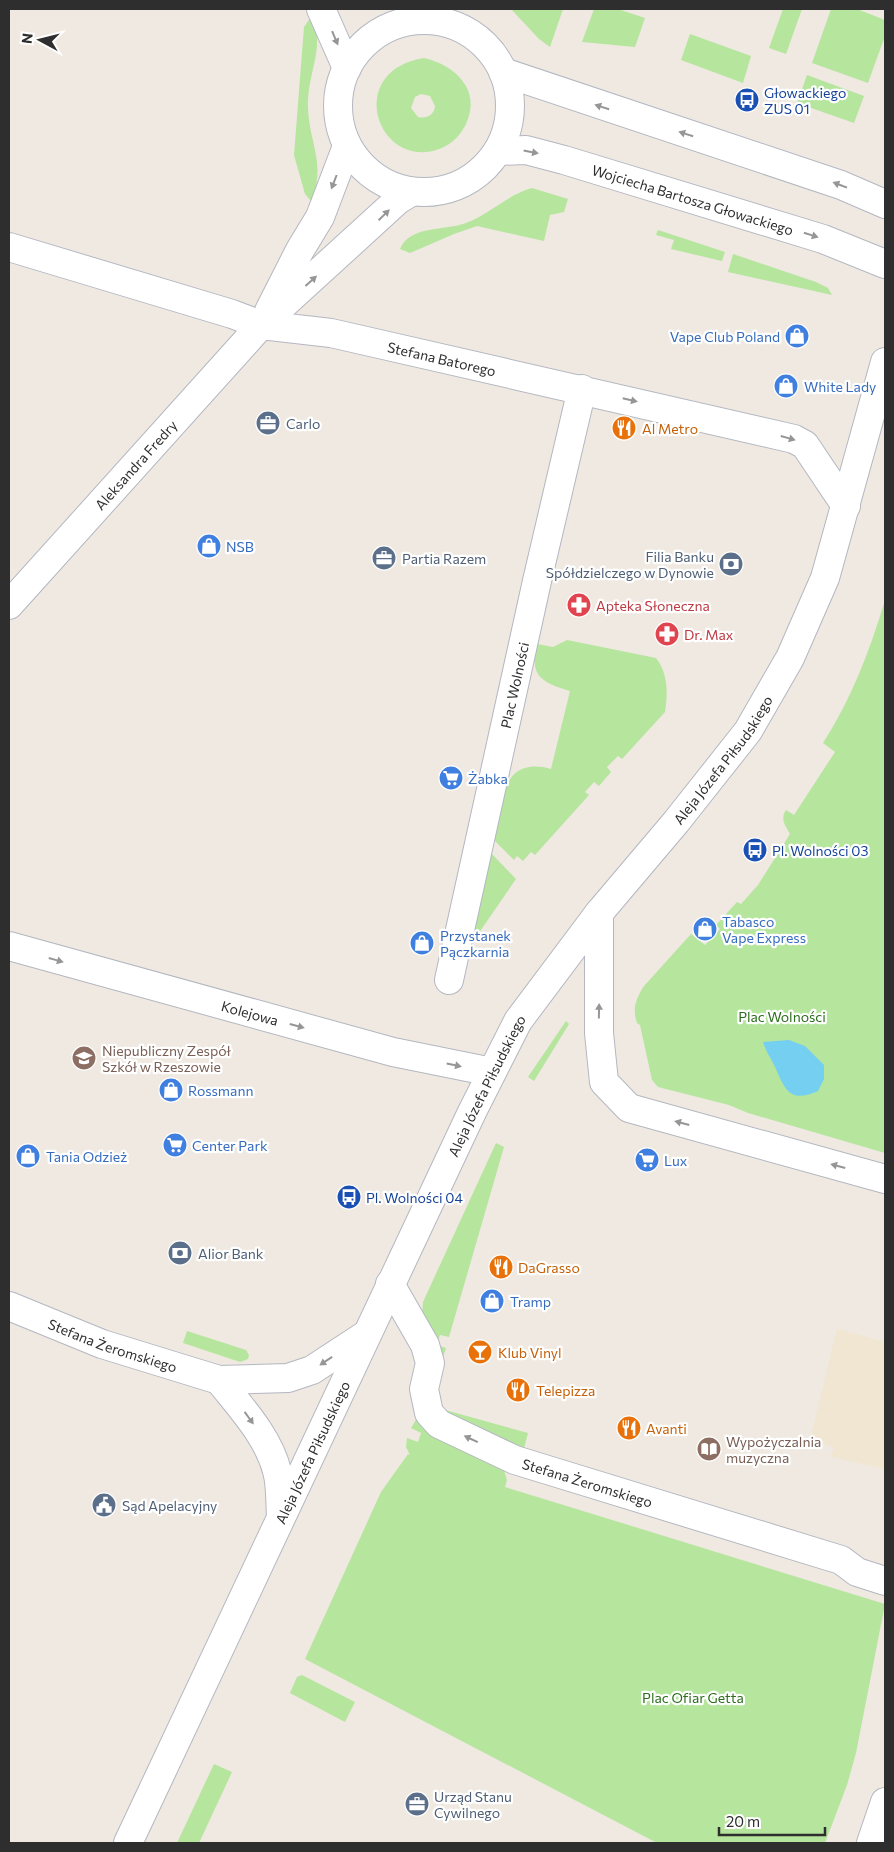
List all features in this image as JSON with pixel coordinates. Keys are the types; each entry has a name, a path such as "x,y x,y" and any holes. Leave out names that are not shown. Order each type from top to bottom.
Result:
{"street":[{"path":"321,9 347,68"},
{"path":"408,15 456,26 476,37 491,52 503,72 509,91 510,113 506,133 498,151 474,176 451,188 431,193 411,192 392,187 374,177 359,163 348,146 340,127 337,107 340,86 347,68 358,50 373,36 408,15"},
{"path":"503,72 834,183 885,204"},
{"path":"261,325 300,250 320,217 348,146"},
{"name":"Wojciecha Bartosza Głowackiego","path":"498,151 526,150 564,160 816,236 885,264"},
{"path":"261,325 398,200 411,192"},
{"name":"Stefana Batorego","path":"9,247 232,314 261,325 331,333 794,438 805,445 846,506"},
{"name":"Aleksandra Fredry","path":"9,605 261,325"},
{"name":"Aleja Józefa Piłsudskiego","path":"128,1843 390,1284 518,1021 599,913 676,822 748,731 806,627 824,578 846,506 885,362"},
{"name":"Plac Wolności","path":"449,980 537,581 582,389"},
{"path":"599,913 599,1033 604,1082 617,1098 629,1108 885,1178"},
{"name":"Kolejowa","path":"9,946 400,1054 492,1072"},
{"name":"Stefana Żeromskiego","path":"390,1284 425,1345 430,1363 424,1390 429,1413 439,1424 515,1460 841,1560 857,1572 885,1581"},
{"name":"Stefana Żeromskiego","path":"9,1306 102,1344 219,1380 267,1380 296,1375 312,1370 367,1334"},
{"path":"219,1380 249,1417 268,1448 278,1472 281,1517"},
{"path":"871,1843 885,1802"}],"shaded area":[{"path":"837,1329 885,1342 885,1469 831,1457 834,1447 810,1440"}],"green space":[{"path":"511,9 563,9 550,47 539,39"},
{"path":"594,9 618,9 645,18 635,47 582,42"},
{"path":"783,9 802,9 786,54 769,48"},
{"path":"831,9 857,9 885,20 885,36 868,83 812,63"},
{"path":"313,14 317,40 308,95 308,108 316,154 317,176 316,188 311,201 305,194 294,155 304,27"},
{"path":"690,34 751,56 743,83 681,60"},
{"path":"424,58 446,66 463,81 471,100 470,112 466,124 455,140 439,149 418,152 400,146 386,133 378,117 377,98 384,81 399,67","holes":["421,94 430,96 435,106 432,114 427,117 418,117 411,108 415,97"]},
{"path":"807,75 864,96 854,123 797,103"},
{"path":"532,188 568,199 564,212 550,215 544,241 477,226 410,253 400,249 405,241 420,232 466,223 515,195"},
{"path":"658,230 725,252 722,261 671,249 674,240 656,235"},
{"path":"733,254 816,282 828,288 832,295 728,272"},
{"name":"Plac Wolności","path":"885,600 885,1153 748,1113 729,1105 658,1087 652,1080 640,1025 637,1023 635,1008 637,999 644,986 691,934 705,945 720,929 716,925 737,902 741,904 758,885 790,834 784,822 784,813 786,810 794,815 835,752 823,743 842,710 859,674"},
{"path":"567,640 656,658 665,677 667,698 665,712 622,759 618,756 607,767 611,772 599,786 594,782 585,792 589,795 535,855 531,852 523,861 517,856 514,860 493,839 502,798 506,786 513,776 522,769 534,767 551,769 570,691 545,681 540,676 535,664 537,644 553,647"},
{"path":"490,852 516,879 474,940 469,942"},
{"path":"566,1021 569,1024 534,1081 528,1077"},
{"path":"496,1143 504,1147 449,1337 440,1335 437,1345 446,1348 441,1363 422,1317 423,1302"},
{"path":"187,1331 246,1350 249,1355 248,1359 240,1362 183,1343"},
{"path":"438,1408 528,1433 523,1452 452,1420"},
{"name":"Plac Ofiar Getta","path":"417,1418 503,1467 507,1480 505,1487 885,1604 856,1753 847,1785 825,1843 657,1843 305,1659 381,1492 408,1454 410,1455 406,1447 407,1438 418,1442 421,1433 411,1428"},
{"path":"302,1675 355,1702 345,1722 290,1693 297,1677"},
{"path":"214,1764 232,1772 199,1843 177,1843"}],"water":[{"path":"789,1040 805,1046 824,1065 824,1079 818,1091 800,1096 794,1095 785,1088 763,1042"}],"place":[{"name":"Głowackiego ZUS 01","path":"747,100"},
{"name":"Vape Club Poland","path":"797,336"},
{"name":"White Lady","path":"786,386"},
{"name":"Carlo","path":"268,423"},
{"name":"Al Metro","path":"624,428"},
{"name":"NSB","path":"209,546"},
{"name":"Partia Razem","path":"384,558"},
{"name":"Filia Banku Spółdzielczego w Dynowie","path":"731,564"},
{"name":"Apteka Słoneczna","path":"579,605"},
{"name":"Dr. Max","path":"667,634"},
{"name":"Żabka","path":"451,778"},
{"name":"Pl. Wolności 03","path":"755,850"},
{"name":"Tabasco Vape Express","path":"705,929"},
{"name":"Przystanek Pączkarnia","path":"422,943"},
{"name":"Niepubliczny Zespół Szkół w Rzeszowie","path":"84,1058"},
{"name":"Rossmann","path":"171,1090"},
{"name":"Center Park","path":"175,1145"},
{"name":"Tania Odzież","path":"28,1156"},
{"name":"Lux","path":"647,1160"},
{"name":"Pl. Wolności 04","path":"349,1197"},
{"name":"Alior Bank","path":"180,1253"},
{"name":"DaGrasso","path":"501,1267"},
{"name":"Tramp","path":"492,1301"},
{"name":"Klub Vinyl","path":"480,1352"},
{"name":"Telepizza","path":"518,1390"},
{"name":"Avanti","path":"629,1428"},
{"name":"Wypożyczalnia muzyczna","path":"709,1449"},
{"name":"Sąd Apelacyjny","path":"104,1505"},
{"name":"Urząd Stanu Cywilnego","path":"417,1804"}]}
